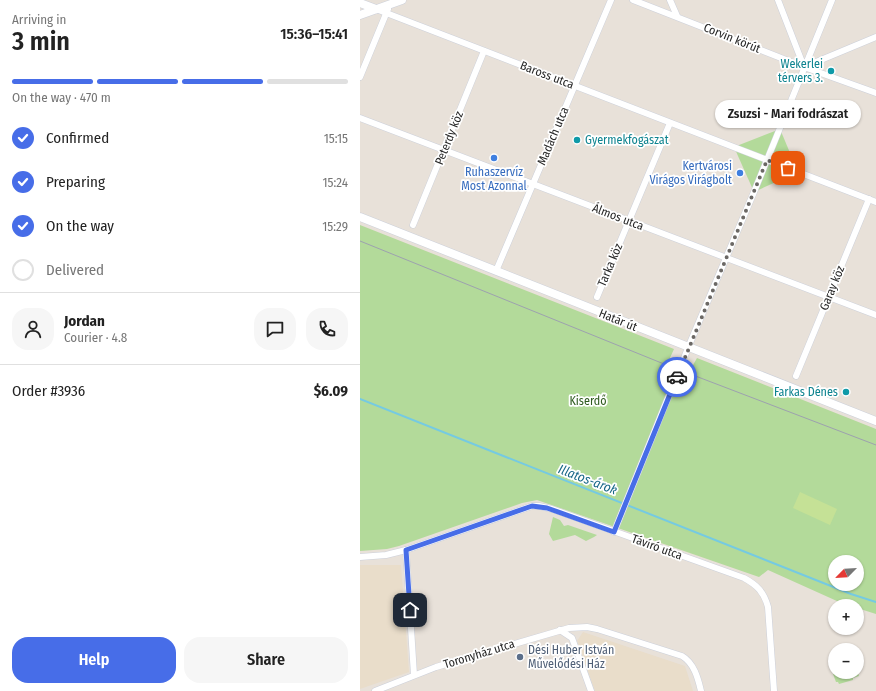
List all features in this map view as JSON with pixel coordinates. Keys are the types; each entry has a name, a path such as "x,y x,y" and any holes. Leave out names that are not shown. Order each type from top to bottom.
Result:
{"main road":[{"path":"360,15 390,2 402,0"},
{"name":"Baross utca","path":"360,3 376,9"},
{"name":"Határ út","path":"360,217 876,421"}],"street":[{"name":"Madách utca","path":"496,271 611,0"},
{"name":"Corvin körút","path":"633,0 804,67 876,93"},
{"path":"670,0 677,16"},
{"path":"778,0 804,67"},
{"path":"614,532 832,0"},
{"path":"360,77 390,2"},
{"name":"Baross utca","path":"376,9 869,199"},
{"path":"804,67 876,37"},
{"name":"Peterdy köz","path":"413,225 484,51"},
{"name":"Álmos utca","path":"360,118 876,315"},
{"name":"Tarka köz","path":"596,297 670,123"},
{"path":"869,199 876,202"},
{"name":"Garay köz","path":"796,376 869,199"},
{"name":"Távíró utca","path":"360,556 386,555 406,550 532,506 547,508 744,578 759,588 766,598 769,613 774,691"},
{"path":"406,550 414,676"},
{"name":"Toronyház utca","path":"375,691 472,656 560,630 587,627 682,656 690,660 701,691"},
{"path":"560,630 572,638 590,691"}],"shaded area":[{"path":"360,565 401,565 409,672 360,689"},
{"path":"583,632 685,666 693,691 595,691 577,641"}],"green space":[{"path":"780,129 798,172 754,192 734,147"},
{"name":"Kiserdő","path":"360,225 674,349 665,369 670,380 680,382 688,374 697,358 876,429 876,614 864,610 864,599 832,599 768,570 759,577 537,500 522,503 387,549 360,551"},
{"path":"800,492 837,509 830,525 793,508"},
{"path":"553,517 560,520 564,526 568,525 597,535 586,541 575,535 553,541 549,534"},
{"path":"835,679 853,679 839,684"}],"waterway":[{"name":"Illatos-árok","path":"360,399 851,594 876,602"}],"tram line":[{"path":"360,241 664,364 876,445"}],"way so far":[{"path":"677,377 767,160 788,168"}],"place":[{"name":"Wekerlei térvers 3.","path":"831,71"},
{"name":"Gyermekfogászat","path":"577,140"},
{"name":"Ruhaszervíz Most Azonnal","path":"494,158"},
{"name":"Zsuzsi - Mari fodrászat","path":"788,168"},
{"name":"Kertvárosi Virágos Virágbolt","path":"740,173"},
{"name":"Farkas Dénes","path":"846,392"},
{"name":"Dési Huber István Művelődési Ház","path":"520,657"}],"route":[{"path":"410,610 406,550 532,506 539,506 565,513 614,532 677,377"}]}
